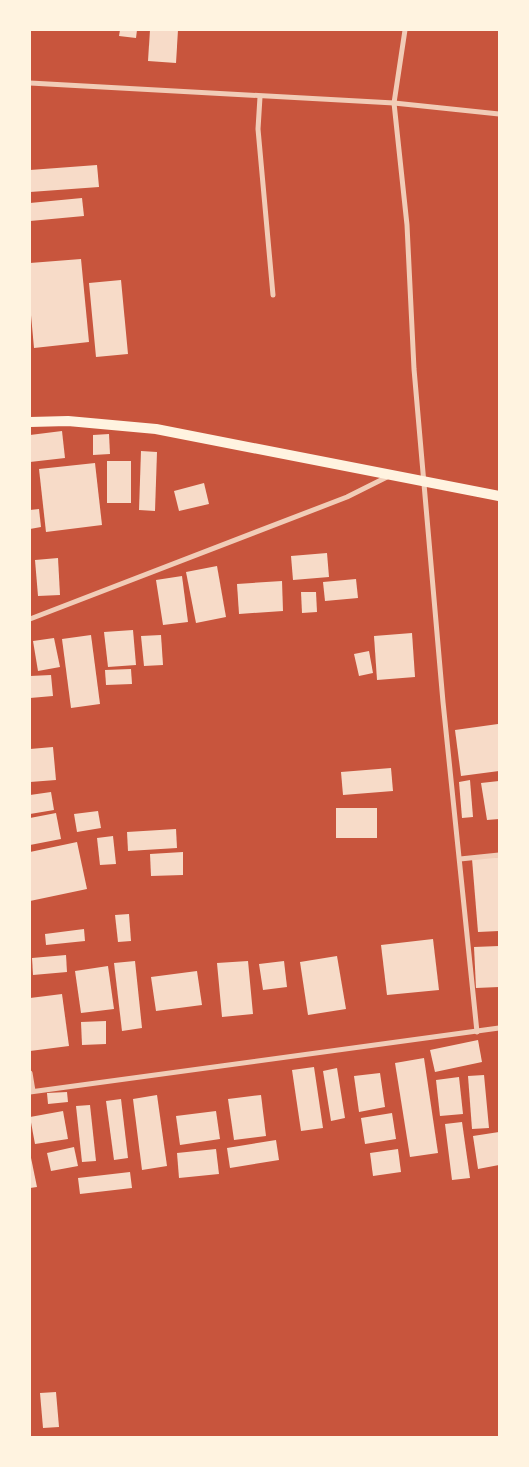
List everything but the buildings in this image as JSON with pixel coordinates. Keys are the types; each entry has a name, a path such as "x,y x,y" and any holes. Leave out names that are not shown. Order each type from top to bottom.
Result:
{"main road":[{"path":"30,422 68,421 156,429 499,496"}],"street":[{"path":"405,30 395,105 407,225 414,369 443,702 477,1032"},
{"path":"30,83 395,105 499,114"},
{"path":"260,97 258,129 273,295"},
{"path":"30,619 347,497 391,475"},
{"path":"460,859 499,855"},
{"path":"30,1073 31,1092 499,1028"}]}
